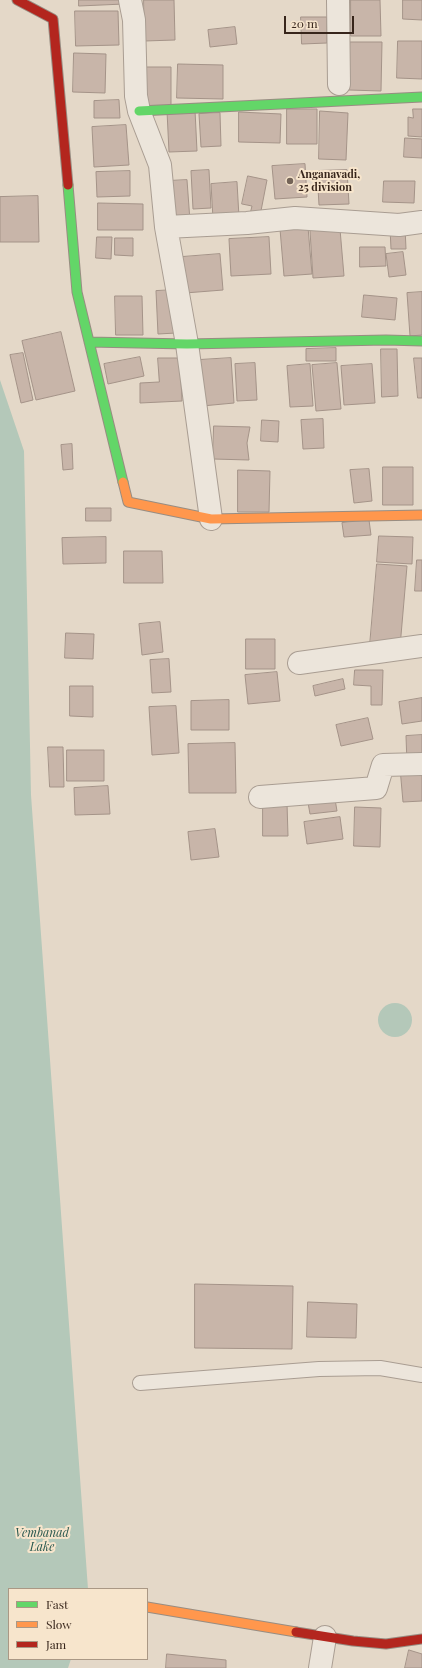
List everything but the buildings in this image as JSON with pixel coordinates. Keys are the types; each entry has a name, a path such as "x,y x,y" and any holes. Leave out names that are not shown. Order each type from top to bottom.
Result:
{"street":[{"path":"17,0 53,19 77,292 128,502 210,519 422,515"},
{"path":"130,0 134,20 136,96 139,111 160,165 166,227 187,344 210,519"},
{"path":"338,0 339,84"},
{"path":"139,111 422,97"},
{"path":"166,227 247,223 295,218 399,225 422,222"},
{"path":"89,342 187,344 386,340 422,341"},
{"path":"298,663 422,646"},
{"path":"260,797 376,788 384,765 422,764"},
{"path":"148,1607 252,1626 325,1637 386,1644 422,1639"},
{"path":"320,1668 325,1637"}],"lane":[{"path":"140,1383 318,1369 380,1368 422,1375"}],"water":[{"name":"Vembanad Lake","path":"0,380 24,451 31,795 88,1588 8,1588 8,1660 71,1660 68,1668 0,1668"},
{"path":"392,1003 398,1003 407,1008 411,1014 411,1026 407,1032 398,1037 392,1037 383,1032 378,1023 378,1017 383,1008"}],"traffic: fast":[{"path":"139,111 422,97"},
{"path":"68,185 77,292 123,482"},
{"path":"89,342 187,344 386,340 422,341"}],"traffic: slow":[{"path":"123,482 128,502 211,519 422,515"},
{"path":"148,1607 296,1632"}],"traffic: jam":[{"path":"17,0 53,19 68,185"},
{"path":"296,1632 353,1641 386,1644 422,1639"}],"place":[{"name":"Anganavadi, 25 division","path":"290,181"}]}
